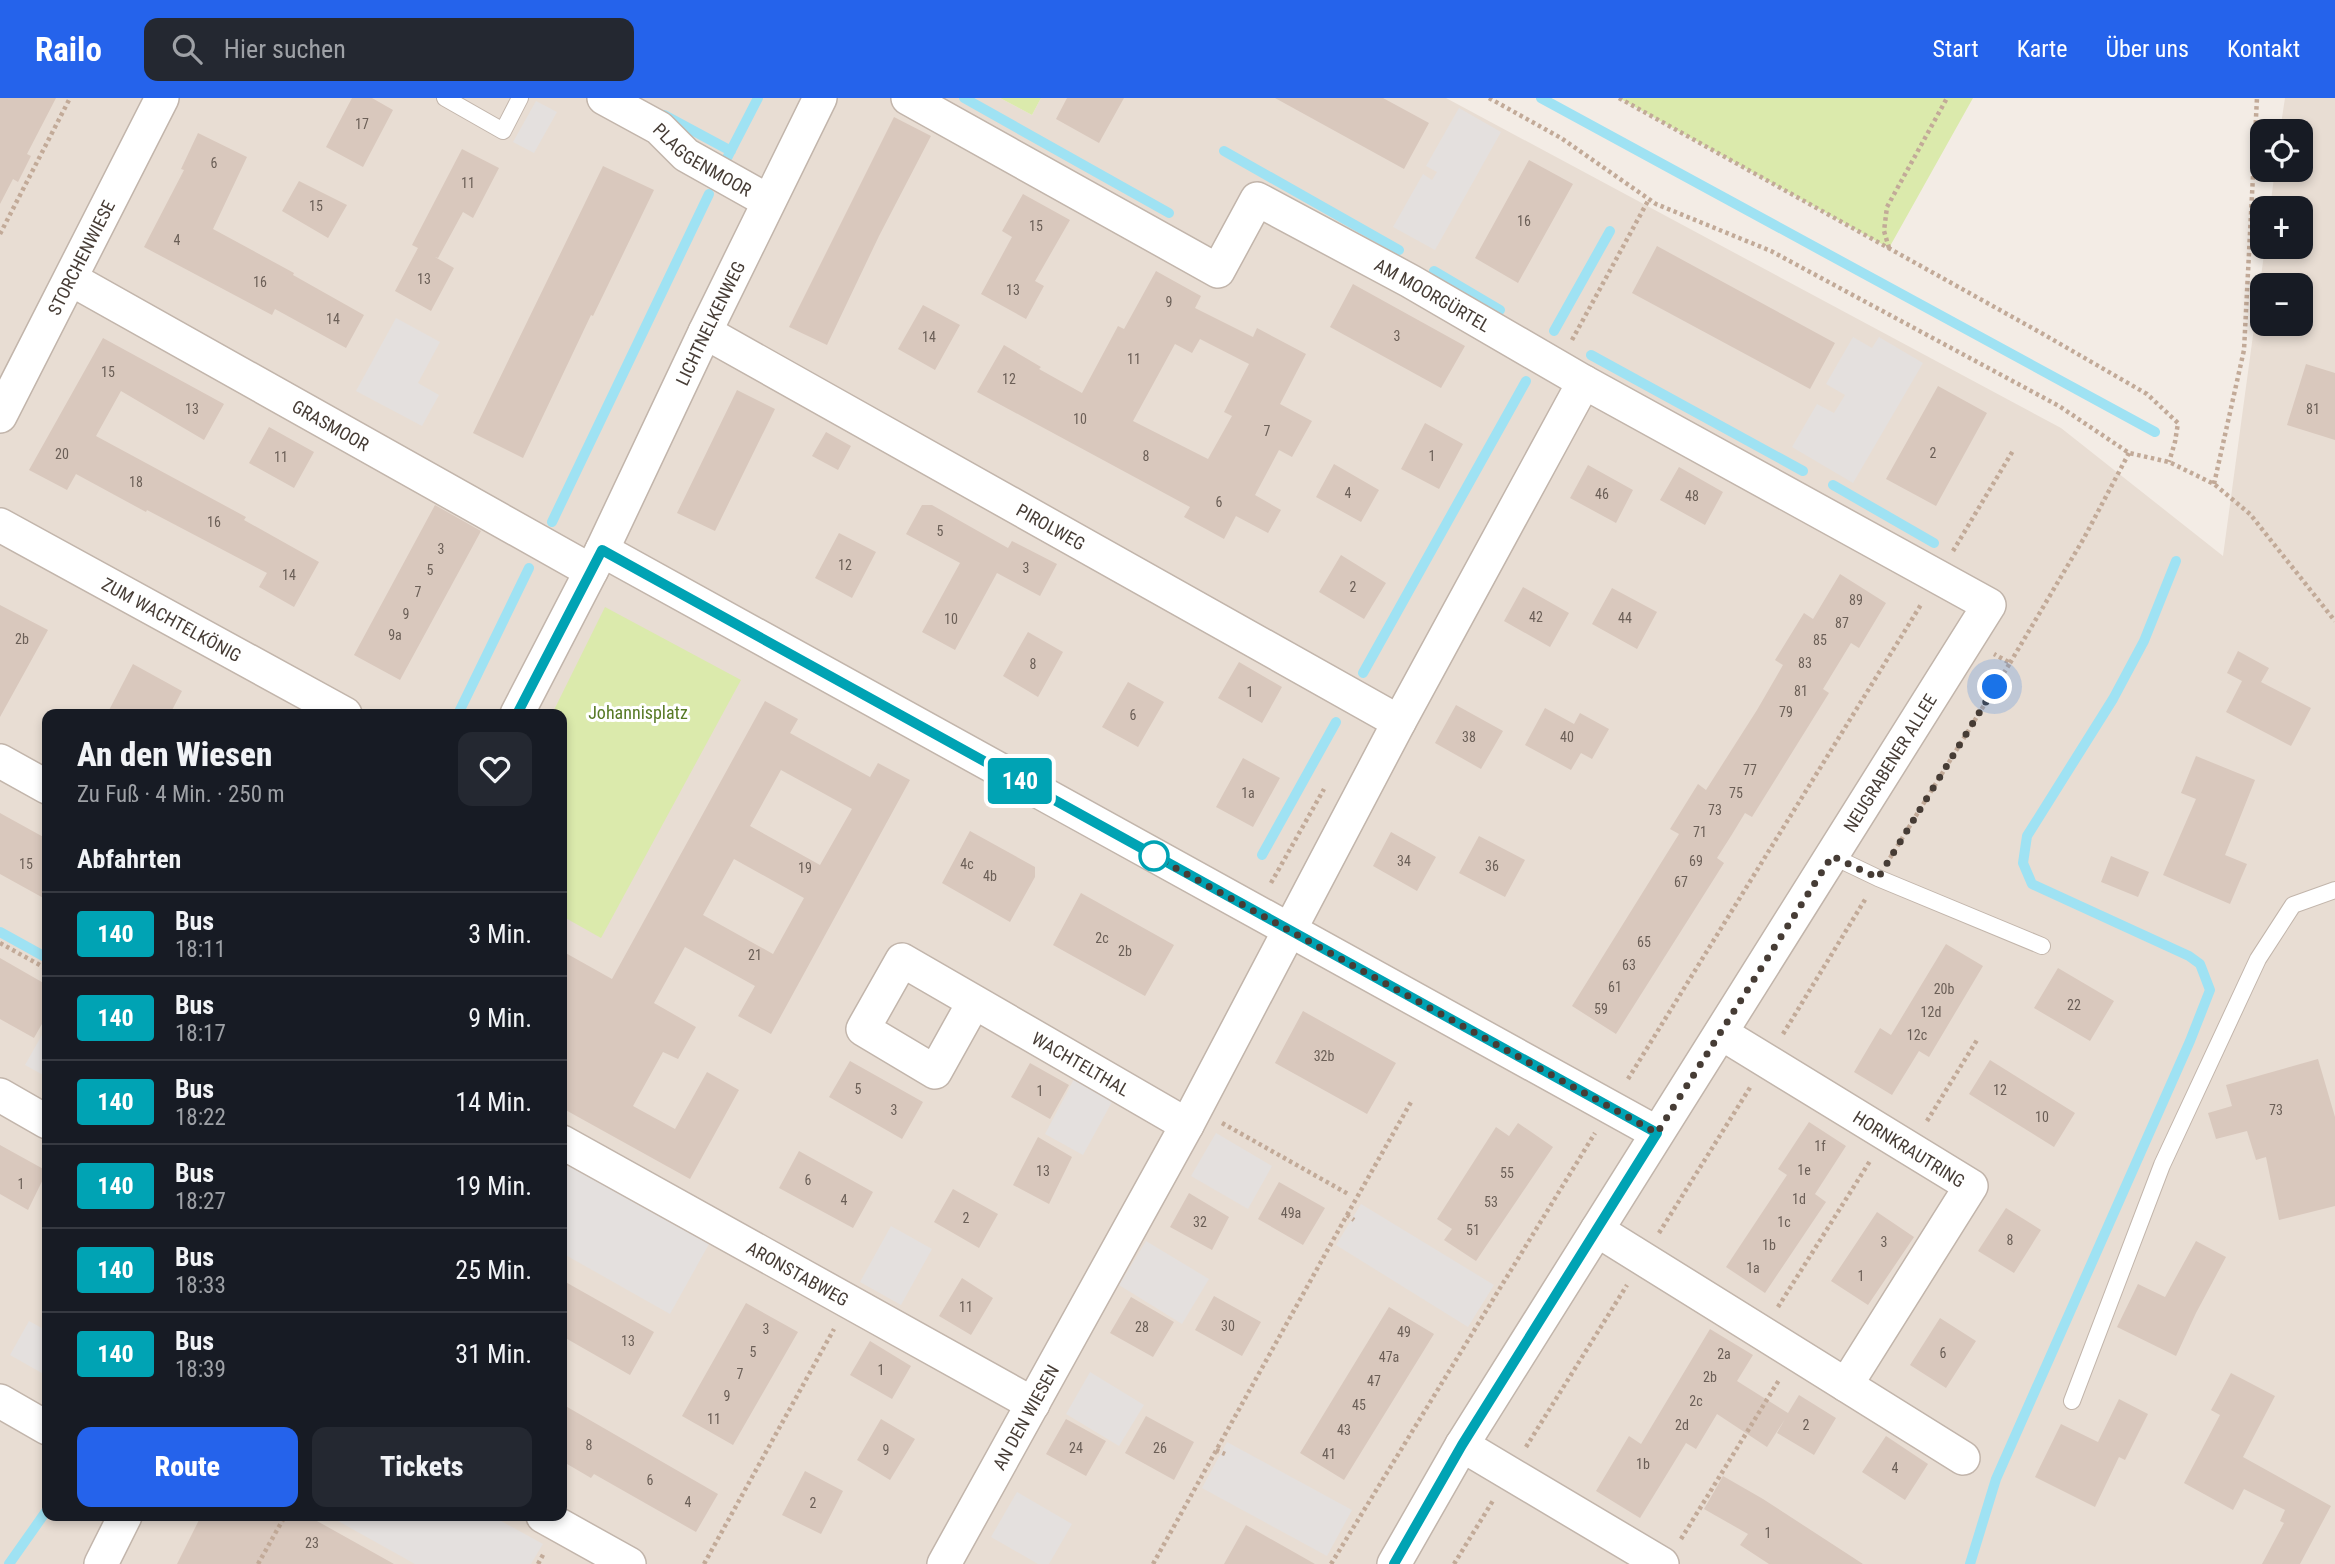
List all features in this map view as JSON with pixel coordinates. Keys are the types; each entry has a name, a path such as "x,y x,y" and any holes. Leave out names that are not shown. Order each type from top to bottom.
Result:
{"street":[{"name":"STORCHENWIESE","path":"0,416 162,98"},
{"name":"PLAGGENMOOR","path":"604,98 659,128 686,155 768,201"},
{"name":"LICHTNELKENWEG","path":"597,560 820,98"},
{"name":"AM MOORGÜRTEL","path":"908,98 1218,271 1257,199 1410,281 1584,382 1989,606"},
{"name":"GRASMOOR","path":"71,279 597,560"},
{"name":"PIROLWEG","path":"705,332 1399,722"},
{"name":"AN DEN WIESEN","path":"944,1564 1192,1117 1399,722 1584,382"},
{"name":"ZUM WACHTELKÖNIG","path":"0,525 336,709"},
{"path":"520,709 597,560 1291,931 1657,1133"},
{"name":"NEUGRABENER ALLEE","path":"1394,1564 1462,1445 1989,606"},
{"path":"0,761 42,784"},
{"name":"WACHTELTHAL","path":"974,1002 1192,1117"},
{"name":"HORNKRAUTRING","path":"1721,1033 1971,1186 1846,1385"},
{"path":"0,1095 42,1119"},
{"name":"ARONSTABWEG","path":"567,1145 1033,1404"},
{"path":"1597,1230 1963,1458"},
{"path":"0,1401 42,1424"},
{"path":"1462,1445 1510,1473 1671,1552"},
{"path":"101,1564 122,1521"},
{"path":"552,1521 629,1564"}],"lane":[{"path":"444,98 503,131 520,98"},
{"path":"1832,856 1878,878 2042,946"},
{"path":"2071,1402 2162,1165 2258,958 2292,905 2335,890"}],"path":[{"path":"0,234 70,98"},
{"path":"1489,98 1561,138 1656,204 1771,251 2059,406 2129,453 2169,462 2214,484 2250,514 2335,621"},
{"path":"1619,98 2147,394 2178,423 2169,462"},
{"path":"1889,248 1884,231 1887,207 1947,98"},
{"path":"2214,484 2244,350 2257,98"},
{"path":"1628,1079 2014,449"},
{"path":"1454,1564 2010,663 2084,538 2129,453"},
{"path":"1968,639 2010,663"},
{"path":"0,943 42,966"},
{"path":"1763,1332 1898,1142 1977,1040"},
{"path":"1153,1564 1411,1102"},
{"path":"1192,1117 1350,1195"},
{"path":"1347,1215 1354,1220"},
{"path":"704,1564 849,1302"},
{"path":"1671,1552 1796,1353"},
{"path":"1216,1450 1225,1454"},
{"path":"258,1564 282,1521"}],"shaded area":[{"path":"0,98 1000,98 1032,115 1041,98 1446,98 2061,428 2223,556 2253,336 2313,336 2313,273 2261,273 2263,259 2313,259 2313,196 2272,196 2273,182 2313,182 2313,119 2282,119 2285,98 2335,98 2335,1564 0,1564"},
{"path":"536,101 557,112 534,153 513,142"},
{"path":"1459,108 1501,132 1435,250 1393,227 1423,174 1432,180 1437,172 1426,166"},
{"path":"396,318 440,342 418,383 439,395 422,426 356,391"},
{"path":"1853,337 1872,348 1879,337 1923,363 1853,483 1792,447 1817,404 1834,413 1845,395 1826,384"},
{"path":"42,1035 42,1074 25,1065"},
{"path":"1074,1079 1113,1100 1083,1155 1045,1134"},
{"path":"1216,1133 1272,1166 1248,1209 1191,1176"},
{"path":"567,1165 709,1244 670,1314 567,1256"},
{"path":"1361,1204 1494,1285 1468,1327 1336,1245"},
{"path":"891,1226 932,1249 901,1305 860,1282"},
{"path":"1146,1241 1209,1279 1182,1324 1119,1285"},
{"path":"29,1321 42,1328 42,1373 10,1355"},
{"path":"1090,1372 1144,1405 1119,1446 1066,1414"},
{"path":"1227,1442 1352,1510 1327,1556 1202,1488"},
{"path":"1017,1492 1072,1524 1049,1564 1038,1564 991,1537"},
{"path":"338,1521 501,1521 543,1544 531,1564 415,1564"}],"green space":[{"path":"1000,98 1041,98 1032,115"},
{"path":"1619,98 1973,98 1889,248"},
{"name":"Johannisplatz","path":"605,607 741,680 601,938 567,919 567,709 554,709"}],"building":[{"path":"0,98 56,98 27,154 31,156 18,182 13,179 0,204"},
{"path":"352,98 372,98 393,110 363,167 326,147"},
{"path":"1067,98 1124,98 1099,143 1056,119"},
{"path":"1275,98 1383,98 1429,123 1404,169"},
{"path":"894,117 931,136 827,345 789,327"},
{"path":"198,133 247,157 213,229 364,315 346,348 275,309 272,315 144,247 184,170 181,169"},
{"path":"462,149 499,168 473,218 463,212 438,258 435,257 454,268 431,311 395,291 418,248 412,245"},
{"path":"1529,160 1573,184 1518,283 1475,258"},
{"path":"603,166 654,190 523,458 473,433"},
{"path":"299,181 347,205 328,238 282,211"},
{"path":"1023,194 1070,220 1035,281 1044,286 1026,319 981,294 1012,237 1002,231"},
{"path":"1657,246 1835,343 1810,389 1632,293"},
{"path":"1156,271 1201,296 1195,308 1253,337 1257,328 1306,354 1280,404 1312,421 1292,457 1279,450 1255,495 1281,510 1268,533 1236,516 1224,539 1184,517 1190,507 977,392 1004,345 1082,393 1118,326 1124,329","holes":["1200,339 1249,364 1224,412 1232,416 1208,459 1133,421 1175,344 1192,353"]},
{"path":"1353,284 1465,346 1441,388 1330,327"},
{"path":"923,305 960,325 935,370 898,349"},
{"path":"103,338 224,404 204,440 121,391 96,436 246,517 244,520 319,562 294,607 259,587 267,573 147,510 146,512 76,474 67,490 29,470"},
{"path":"2306,364 2335,373 2335,440 2287,425"},
{"path":"1938,386 1987,413 1936,506 1886,479"},
{"path":"737,390 775,409 715,531 677,513"},
{"path":"1425,423 1463,444 1439,489 1401,469"},
{"path":"269,427 314,452 294,488 249,463"},
{"path":"826,432 851,446 838,470 812,456"},
{"path":"1334,464 1379,490 1361,522 1316,497"},
{"path":"1588,465 1633,490 1616,523 1570,498"},
{"path":"1679,467 1723,492 1705,525 1660,500"},
{"path":"435,505 481,531 400,680 354,655"},
{"path":"922,505 932,505 1008,548 1012,541 1057,564 1040,596 997,573 955,650 922,632 960,563 906,534"},
{"path":"839,533 876,552 852,598 815,578"},
{"path":"1341,555 1386,583 1364,619 1319,592"},
{"path":"1840,574 1886,603 1859,648 1851,643 1823,689 1829,693 1752,817 1745,813 1717,858 1724,863 1616,1034 1572,1006 1679,834 1670,829 1698,784 1706,790 1757,710 1783,665 1775,660 1804,613 1813,619"},
{"path":"1523,587 1569,613 1550,647 1504,621"},
{"path":"1612,588 1657,612 1637,649 1592,624"},
{"path":"0,605 48,630 0,717"},
{"path":"1028,632 1063,652 1038,697 1003,676"},
{"path":"2238,651 2269,668 2261,682 2311,708 2291,746 2226,712 2242,681 2227,673"},
{"path":"1239,662 1282,687 1262,723 1218,698"},
{"path":"133,664 182,691 173,709 110,709"},
{"path":"1128,682 1164,702 1138,747 1102,727"},
{"path":"765,701 798,719 790,733 870,777 878,763 910,780 771,1034 738,1016 755,986 685,947 654,1003 696,1027 678,1059 663,1052 633,1106 675,1129 707,1072 739,1090 690,1179 567,1111 567,954 612,979","holes":["781,770 852,809 820,865 750,826","734,859 804,898 773,954 703,915"]},
{"path":"1456,705 1503,731 1481,769 1435,743"},
{"path":"1545,708 1574,724 1580,713 1609,729 1592,759 1581,753 1571,770 1525,745"},
{"path":"2196,756 2255,780 2225,855 2247,864 2230,904 2163,875 2196,799 2181,793"},
{"path":"1243,758 1280,778 1253,827 1216,807"},
{"path":"0,813 42,836 42,897 0,874"},
{"path":"970,831 1035,867 1035,877 1010,922 942,883"},
{"path":"1391,832 1436,857 1417,891 1373,866"},
{"path":"1479,836 1525,860 1505,897 1459,873"},
{"path":"2111,856 2149,872 2138,897 2101,882"},
{"path":"1081,893 1174,945 1145,996 1053,945"},
{"path":"1946,944 1983,966 1929,1057 1919,1051 1892,1095 1854,1072 1880,1028 1891,1035"},
{"path":"0,958 42,982 42,1024 34,1038 0,1019"},
{"path":"2058,968 2114,1001 2090,1041 2034,1008"},
{"path":"1303,1011 1396,1063 1367,1114 1275,1063"},
{"path":"2318,1059 2335,1117 2335,1206 2279,1220 2266,1157 2256,1160 2247,1131 2216,1139 2208,1113 2232,1106 2226,1085"},
{"path":"1990,1060 2075,1113 2054,1147 1969,1094"},
{"path":"850,1061 923,1102 902,1139 829,1097"},
{"path":"1030,1063 1069,1085 1050,1119 1011,1097"},
{"path":"1809,1122 1846,1146 1815,1194 1826,1202 1765,1293 1726,1267 1787,1175 1778,1169"},
{"path":"1518,1123 1553,1147 1476,1261 1444,1240 1452,1229 1437,1219 1496,1127 1509,1136"},
{"path":"1038,1137 1072,1157 1049,1204 1013,1185"},
{"path":"0,1145 42,1168 42,1181 28,1210 0,1194"},
{"path":"799,1151 873,1192 853,1228 779,1188"},
{"path":"1279,1182 1325,1208 1303,1245 1258,1219"},
{"path":"953,1189 998,1214 979,1248 934,1222"},
{"path":"1189,1193 1229,1217 1212,1250 1170,1227"},
{"path":"2006,1208 2041,1230 2014,1273 1978,1251"},
{"path":"1877,1212 1914,1237 1868,1305 1831,1281"},
{"path":"2196,1241 2226,1257 2176,1356 2117,1327 2138,1284 2165,1297"},
{"path":"962,1278 993,1298 971,1335 939,1316"},
{"path":"567,1283 654,1332 630,1375 567,1339"},
{"path":"1214,1296 1261,1322 1242,1356 1195,1330"},
{"path":"1131,1297 1174,1322 1153,1357 1110,1333"},
{"path":"746,1303 798,1332 733,1445 682,1416"},
{"path":"1389,1307 1434,1334 1344,1480 1300,1453"},
{"path":"1940,1318 1976,1341 1946,1388 1910,1365"},
{"path":"1710,1329 1753,1355 1737,1381 1788,1413 1799,1395 1836,1418 1814,1455 1777,1433 1785,1419 1767,1447 1717,1414 1696,1449 1686,1443 1640,1518 1596,1491 1629,1436 1641,1444"},
{"path":"870,1341 911,1366 892,1399 850,1375"},
{"path":"2231,1373 2275,1396 2243,1457 2331,1506 2300,1564 2262,1564 2284,1523 2280,1521 2285,1510 2244,1489 2233,1510 2184,1483 2220,1415 2211,1410"},
{"path":"2119,1399 2148,1414 2125,1460 2119,1457 2095,1507 2035,1477 2061,1424 2098,1442"},
{"path":"567,1407 718,1494 696,1532 594,1474 591,1478 567,1464"},
{"path":"1146,1416 1194,1442 1174,1480 1125,1453"},
{"path":"881,1419 915,1439 890,1480 857,1460"},
{"path":"1066,1419 1106,1441 1086,1476 1046,1454"},
{"path":"1886,1436 1928,1464 1905,1500 1862,1472"},
{"path":"805,1471 843,1491 821,1534 782,1515"},
{"path":"1723,1476 1863,1564 1769,1564 1740,1545 1748,1534 1704,1509"},
{"path":"198,1521 317,1521 394,1564 177,1564"},
{"path":"1246,1525 1315,1564 1224,1564"}],"waterway":[{"path":"726,160 758,98"},
{"path":"964,98 1169,213"},
{"path":"1541,98 2155,432"},
{"path":"664,115 731,151"},
{"path":"1224,151 1399,250"},
{"path":"552,522 709,194"},
{"path":"1554,331 1610,231"},
{"path":"1434,271 1500,310"},
{"path":"1591,355 1803,471"},
{"path":"1363,673 1526,381"},
{"path":"1833,485 1934,543"},
{"path":"1970,1564 1996,1479 2190,1041 2210,990 2200,964 2189,956 2032,884 2023,863 2027,836 2113,699 2144,641 2176,561"},
{"path":"460,709 529,568"},
{"path":"1262,855 1336,722"},
{"path":"0,932 42,955"},
{"path":"9,1564 42,1517"}],"bus line":[{"name":"140","path":"520,709 602,550 1657,1133 1462,1445 1394,1564"}],"route":[{"path":"1154,856 1657,1133 1832,856 1878,878 1995,687"}]}
